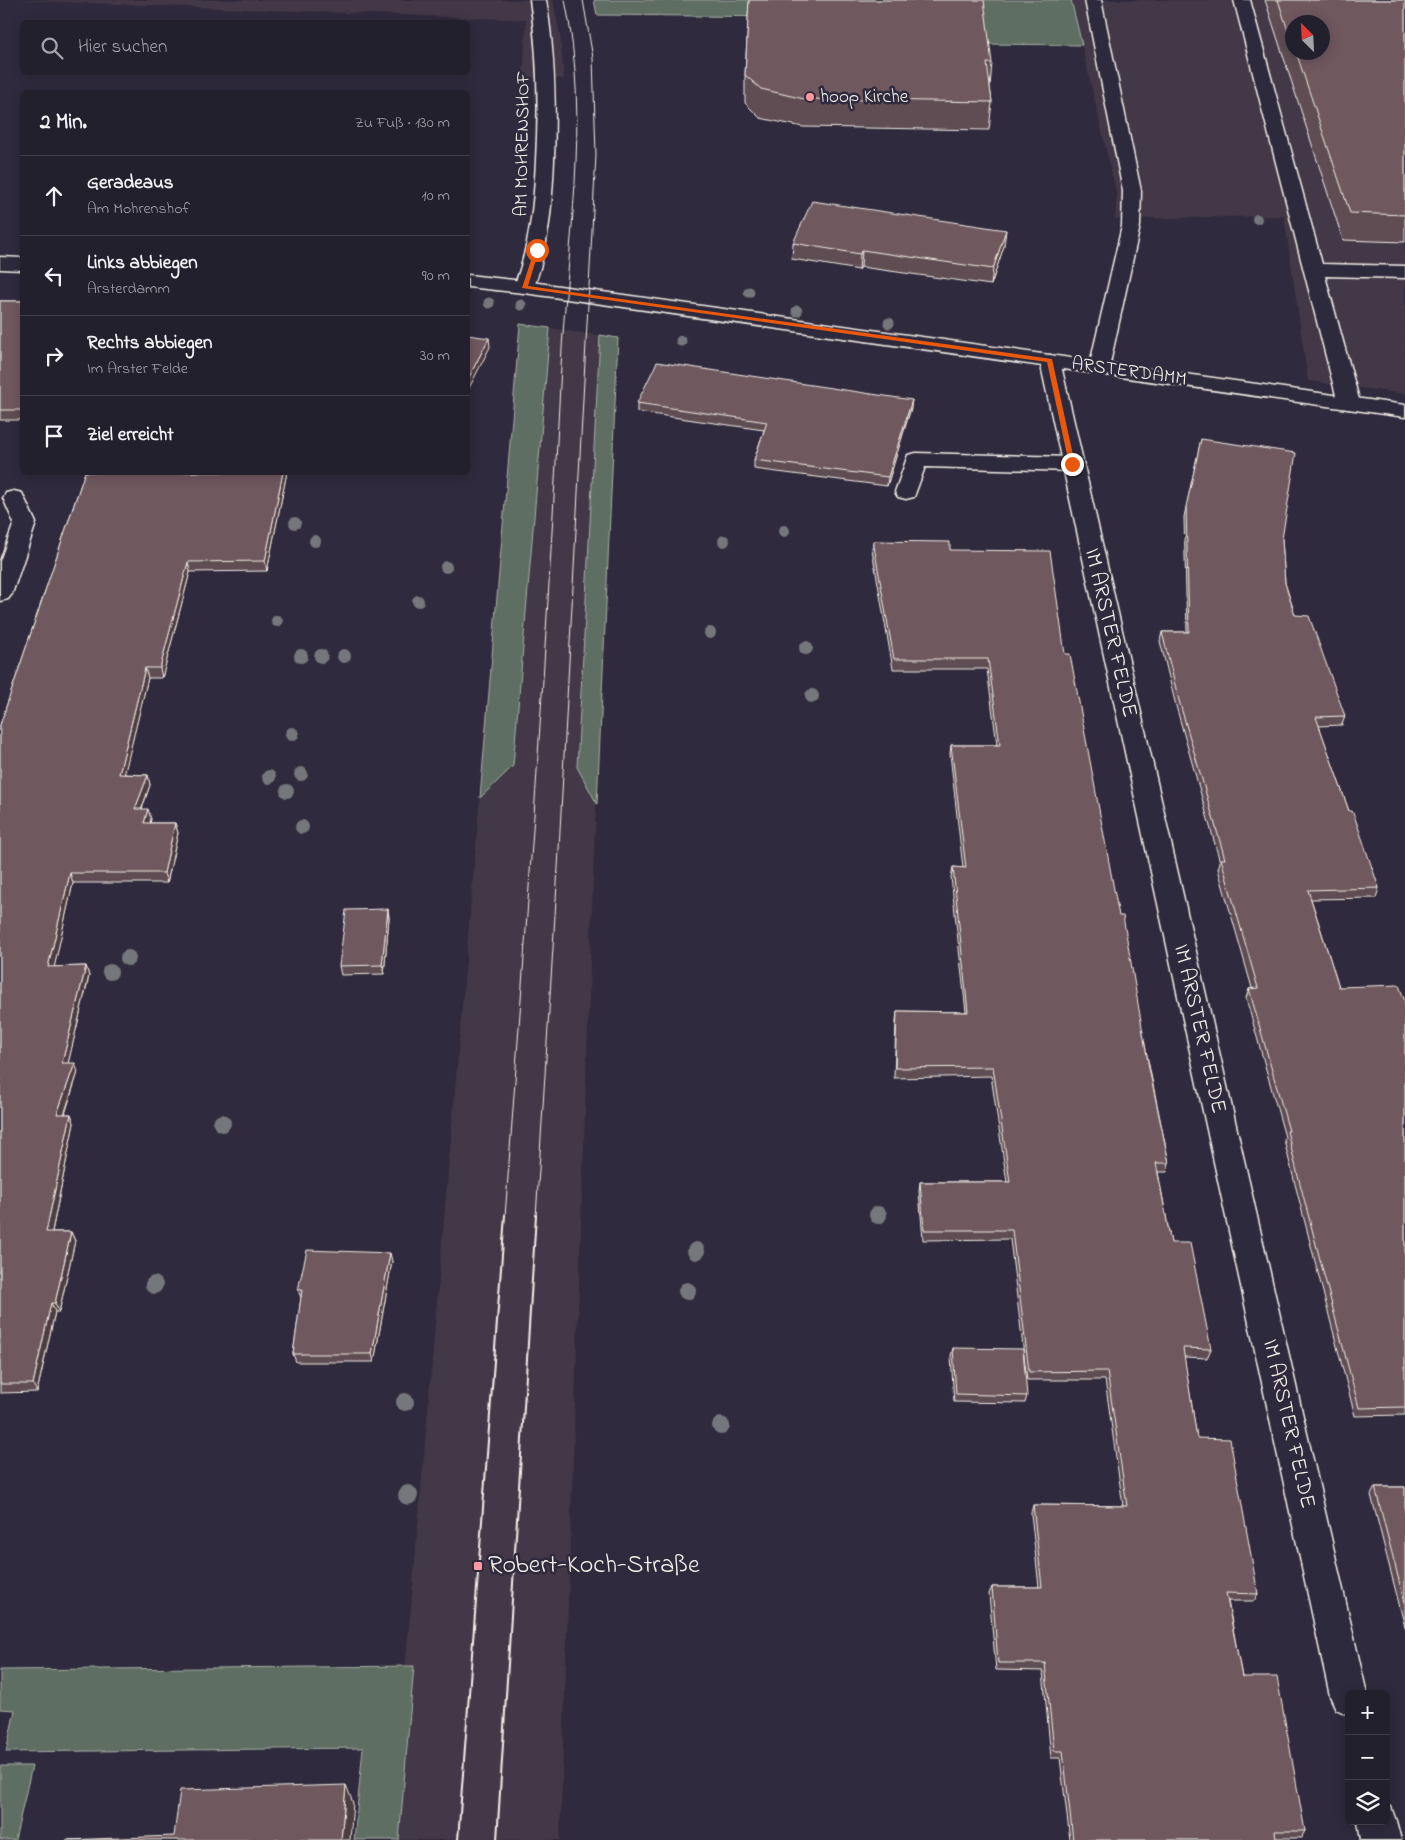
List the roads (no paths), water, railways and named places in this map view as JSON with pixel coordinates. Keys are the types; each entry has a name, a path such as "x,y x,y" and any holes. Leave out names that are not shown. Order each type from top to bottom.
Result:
{"street":[{"name":"AM MOHRENSHOF","path":"524,287 533,265 542,226 546,156 548,108 545,40 538,0"},
{"path":"1093,0 1132,191 1131,226 1099,368"},
{"path":"1242,0 1349,403"},
{"path":"0,263 20,264"},
{"path":"1313,270 1405,272"},
{"name":"ARSTERDAMM","path":"470,281 524,287 1405,411"},
{"name":"IM ARSTER FELDE","path":"1050,361 1348,1690"},
{"path":"906,492 916,460 1072,464"},
{"path":"0,594 25,523 14,498"},
{"path":"1378,1825 1381,1840"}],"tram line":[{"path":"505,1217 536,791 564,320 575,183 576,91 573,45 565,0"},
{"path":"536,1217 558,868 596,155 593,58 583,0"},
{"path":"458,1840 505,1215"},
{"path":"497,1840 536,1215"}],"place":[{"name":"hoop Kirche","path":"810,97"},
{"name":"Robert-Koch-Straße","path":"478,1566"}]}
